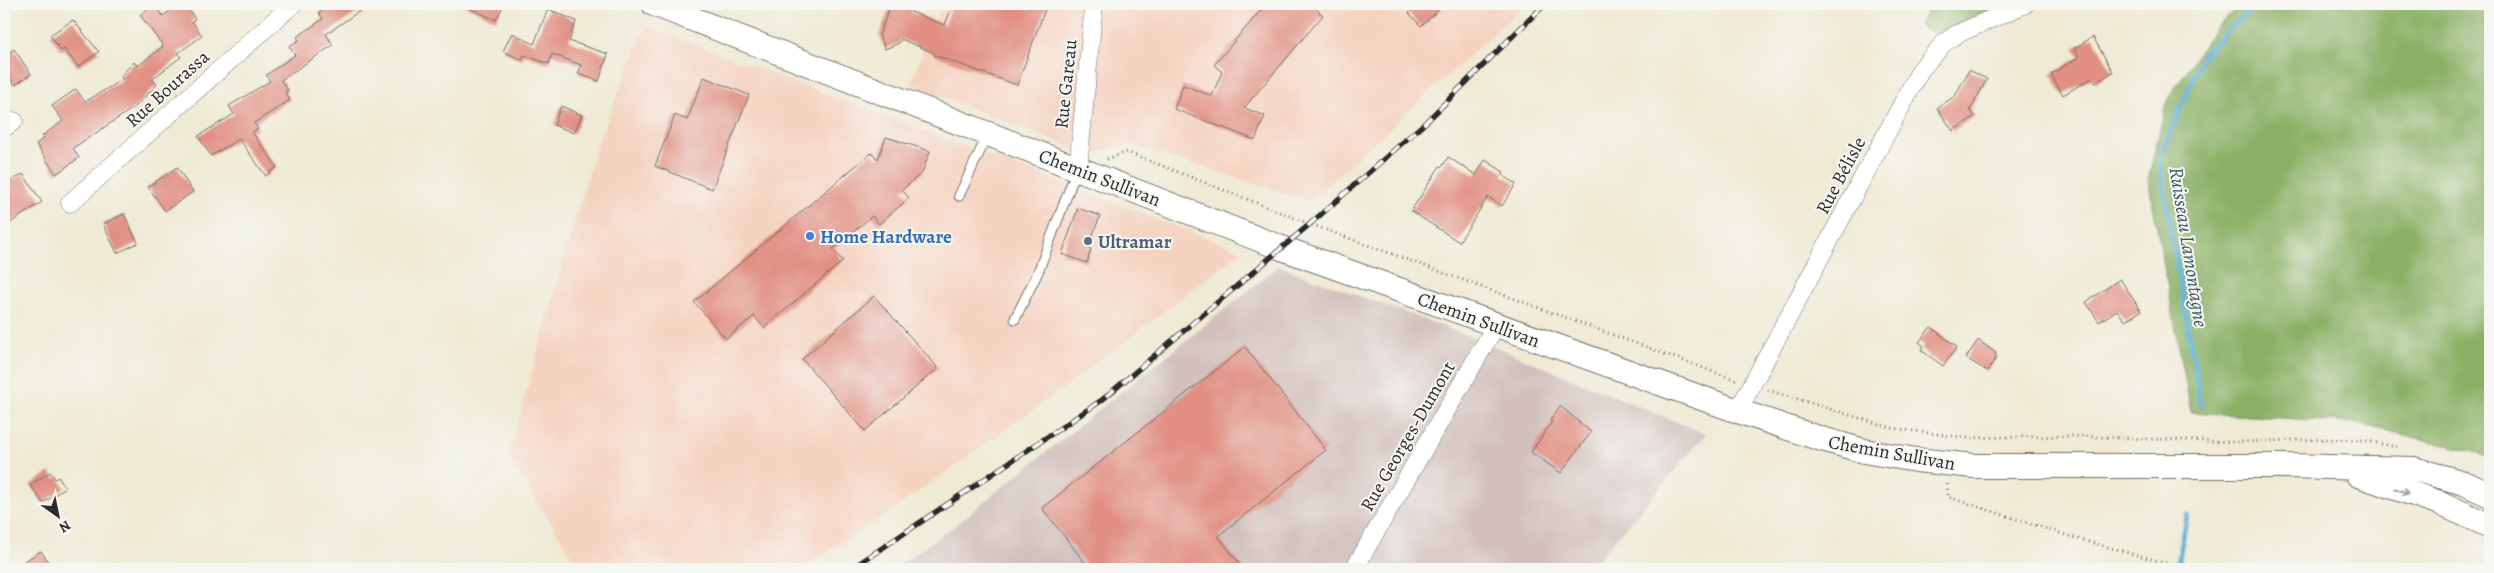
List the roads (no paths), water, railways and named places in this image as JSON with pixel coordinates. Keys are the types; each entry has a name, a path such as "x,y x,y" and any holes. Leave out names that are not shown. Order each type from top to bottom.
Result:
{"main road":[{"name":"Chemin Sullivan","path":"654,4 1280,247 1738,411 1864,451 1947,463 2035,467 2286,466 2414,469 2464,483 2490,495"},
{"name":"Chemin Sullivan","path":"2340,468 2440,503 2488,526"}],"street":[{"name":"Rue Bourassa","path":"70,203 293,4"},
{"name":"Rue Gareau","path":"1078,168 1094,4"},
{"name":"Rue Bélisle","path":"1738,411 1921,69 1944,43 1957,34 2025,4"},
{"name":"Rue Georges-Dumont","path":"1354,569 1496,325"}],"lane":[{"path":"959,196 988,133"},
{"path":"1015,319 1038,272 1078,168"}],"waterway":[{"name":"Ruisseau Lamontagne","path":"2201,406 2159,159 2203,55 2256,4"},
{"name":"Ruisseau Lamontagne","path":"2177,569 2187,515"}],"railway":[{"path":"851,569 1102,400 1310,224 1426,122 1545,4"}],"place":[{"name":"Home Hardware","path":"810,236"},
{"name":"Ultramar","path":"1088,241"}]}
